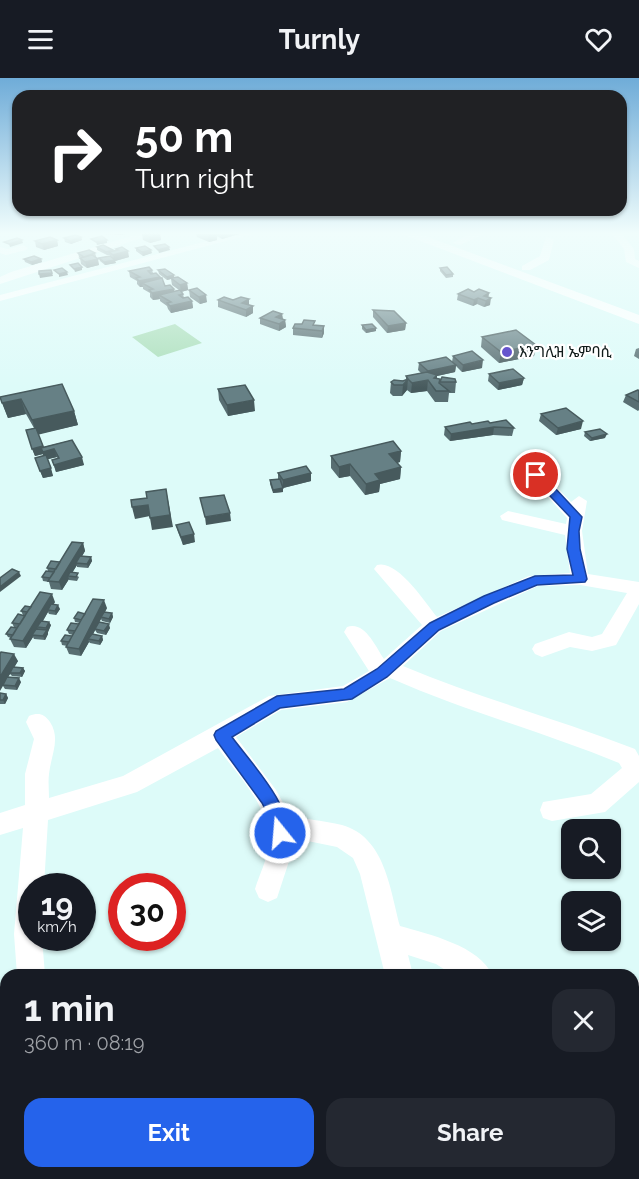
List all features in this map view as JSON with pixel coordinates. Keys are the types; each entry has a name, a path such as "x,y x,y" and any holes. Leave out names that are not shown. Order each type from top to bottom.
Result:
{"main road":[{"path":"558,285 634,313"},
{"path":"567,285 634,313"}],"street":[{"path":"0,298 49,285"},
{"path":"536,475 576,516 580,579"},
{"path":"508,516 576,516"},
{"path":"383,569 434,626"},
{"path":"0,824 129,785 277,702 347,694 385,670 434,626 535,580 580,579 639,588 609,640 592,644 569,639 542,649"},
{"path":"354,632 385,670 454,697 618,750 627,756 637,781 597,804 552,810"},
{"path":"31,969 28,934 37,814 37,774 45,739 44,732 37,722"},
{"path":"221,735 268,798 279,820 282,846 267,889"},
{"path":"279,820 290,826 343,837 362,850 373,873 397,969"},
{"path":"389,936 443,952 469,969"}],"green space":[{"path":"175,324 202,343 158,357 132,337"}],"building":[{"path":"146,285 170,285 174,289 152,293 149,290 153,289"},
{"path":"197,288 206,295 199,297 189,290"},
{"path":"468,289 474,292 479,289 489,293 484,296 491,298 486,301 478,298 474,300 458,294"},
{"path":"180,290 183,294 179,295 183,298 188,297 192,301 170,306 167,303 171,302 159,295"},
{"path":"224,297 233,300 241,297 249,299 242,303 253,306 246,310 218,300"},
{"path":"373,310 394,311 406,323 388,326"},
{"path":"273,311 282,314 276,317 285,320 279,324 260,318"},
{"path":"304,320 315,321 313,325 324,326 322,331 293,328 295,324 302,324"},
{"path":"372,324 376,328 366,330 362,325"},
{"path":"516,330 536,345 501,352 482,337"},
{"path":"472,351 483,360 463,365 453,356"},
{"path":"446,357 456,365 428,371 419,363"},
{"path":"513,369 524,378 499,383 489,374"},
{"path":"427,372 437,375 434,378 440,379 439,383 449,391 436,391 428,380 412,383 406,376"},
{"path":"442,377 455,379 456,382 440,382"},
{"path":"408,379 403,385 394,385 391,382 394,380"},
{"path":"62,384 74,411 32,420 21,399 2,403 0,397"},
{"path":"245,385 254,400 227,405 218,389"},
{"path":"638,390 639,402 626,395"},
{"path":"566,408 583,421 558,428 541,414"},
{"path":"506,420 514,428 494,427 451,434 445,427 470,422 472,424 488,421 490,423"},
{"path":"36,428 43,446 32,449 26,430"},
{"path":"600,429 607,434 592,438 585,432"},
{"path":"72,440 82,457 54,465 52,460 59,458 54,449 43,452 41,448"},
{"path":"393,441 401,451 389,454 401,467 375,474 380,480 366,484 350,464 339,467 331,456"},
{"path":"46,455 51,468 40,471 35,458"},
{"path":"306,466 311,473 283,480 278,473"},
{"path":"280,479 283,488 273,490 270,480"},
{"path":"166,489 170,515 150,518 148,505 132,507 131,500 147,498 146,492"},
{"path":"224,495 230,513 205,517 200,498"},
{"path":"189,522 194,534 181,537 176,525"},
{"path":"72,542 83,543 59,582 48,581"},
{"path":"80,556 91,557 87,564 76,563"},
{"path":"51,561 60,562 56,569 47,568"},
{"path":"12,569 19,572 0,587 0,578"},
{"path":"46,571 54,572 50,578 42,577"},
{"path":"70,572 78,573 76,577 68,576"},
{"path":"40,592 52,594 23,641 10,639"},
{"path":"93,599 104,600 79,649 66,647"},
{"path":"51,604 58,605 55,611 48,610"},
{"path":"25,606 31,607 27,612 21,611"},
{"path":"78,612 85,614 81,620 74,618"},
{"path":"104,612 112,613 109,619 101,617"},
{"path":"18,614 25,616 20,624 12,623"},
{"path":"41,621 49,622 46,628 37,627"},
{"path":"99,622 109,624 104,631 95,629"},
{"path":"71,623 79,624 75,631 67,630"},
{"path":"11,627 17,628 13,635 6,634"},
{"path":"36,629 47,630 43,636 32,635"},
{"path":"92,634 102,636 99,641 88,639"},
{"path":"65,635 72,636 69,642 61,641"},
{"path":"1,652 14,654 0,677 0,654"},
{"path":"13,667 23,668 20,673 10,673"},
{"path":"7,677 19,678 15,686 3,685"},
{"path":"0,693 6,694 3,700 0,700"}],"place":[{"name":"እንግሊዝ ኤምባሲ","path":"507,352"}],"route":[{"path":"280,833 279,820 268,798 221,735 277,702 347,694 382,673 434,626 535,580 580,579 574,549 573,531 576,517 536,475"}]}
